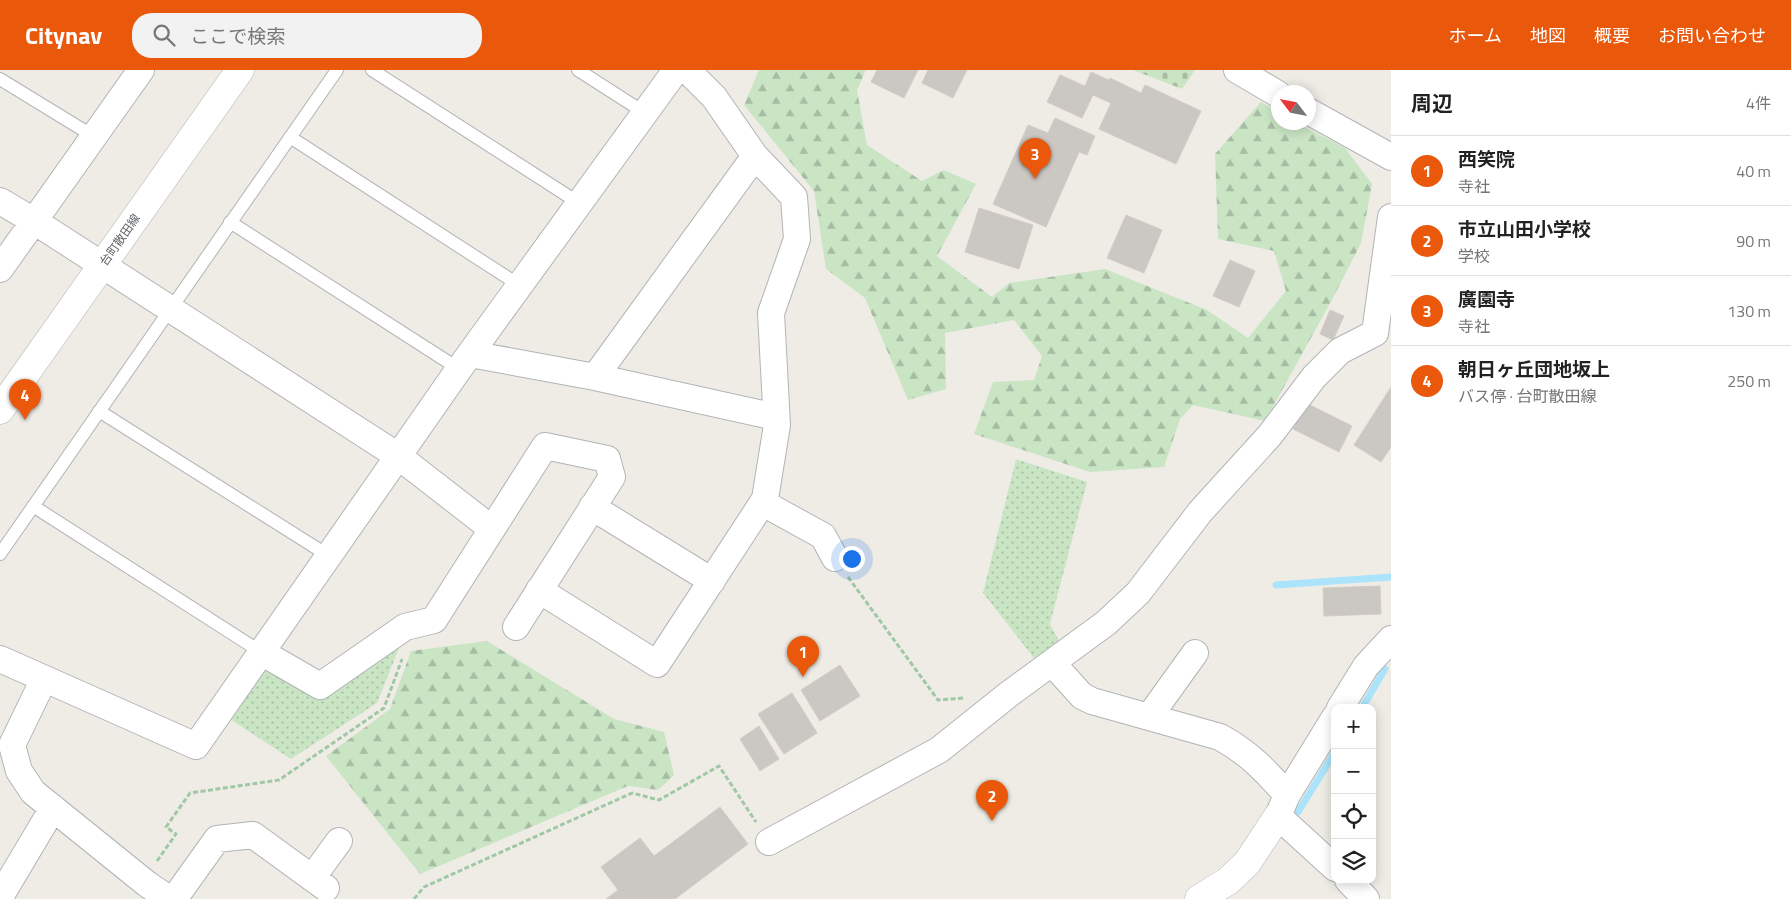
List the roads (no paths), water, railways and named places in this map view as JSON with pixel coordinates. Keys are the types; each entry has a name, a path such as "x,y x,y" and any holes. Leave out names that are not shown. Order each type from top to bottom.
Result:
{"street":[{"path":"0,269 141,70"},
{"name":"台町散田線","path":"0,410 240,70"},
{"path":"0,659 196,746 464,361 676,70"},
{"path":"539,590 657,664 765,499 777,426 771,313 798,239 794,197 755,156 714,97 687,70"},
{"path":"1236,70 1271,90"},
{"path":"1316,115 1391,157"},
{"path":"595,377 755,156"},
{"path":"0,201 34,221 398,456 492,529"},
{"path":"769,842 939,750 1009,694 1053,664 1106,623 1138,593 1200,512 1270,436 1314,377 1340,351 1383,337 1391,217"},
{"path":"464,361 595,377 776,417"},
{"path":"261,652 320,686 406,627 434,620 545,446 607,459 612,477 516,626"},
{"path":"763,503 823,536 834,558"},
{"path":"592,507 712,581"},
{"path":"1342,704 1366,666 1391,639"},
{"path":"1149,717 1195,653"},
{"path":"1053,664 1082,696 1092,701 1220,738 1238,747 1259,764 1283,805 1331,863"},
{"path":"44,678 12,745 19,771 33,792 142,888 169,899"},
{"path":"1199,899 1228,881 1247,863 1331,724"},
{"path":"0,897 53,808"},
{"path":"174,899 218,839 253,836 319,883 338,841"},
{"path":"1352,884 1366,899"}],"lane":[{"path":"0,554 337,70"},
{"path":"372,70 579,203"},
{"path":"578,70 645,113"},
{"path":"0,79 93,136"},
{"path":"290,137 519,285"},
{"path":"230,222 464,361"},
{"path":"99,411 329,556"},
{"path":"33,506 261,652"}],"waterway":[{"path":"1276,585 1391,577"},
{"path":"1364,704 1385,669"},
{"path":"1298,812 1331,758"}],"place":[{"name":"廣園寺","path":"1035,179"},
{"name":"朝日ヶ丘団地坂上","path":"25,420"},
{"name":"西笑院","path":"803,677"},
{"name":"市立山田小学校","path":"992,821"}]}
